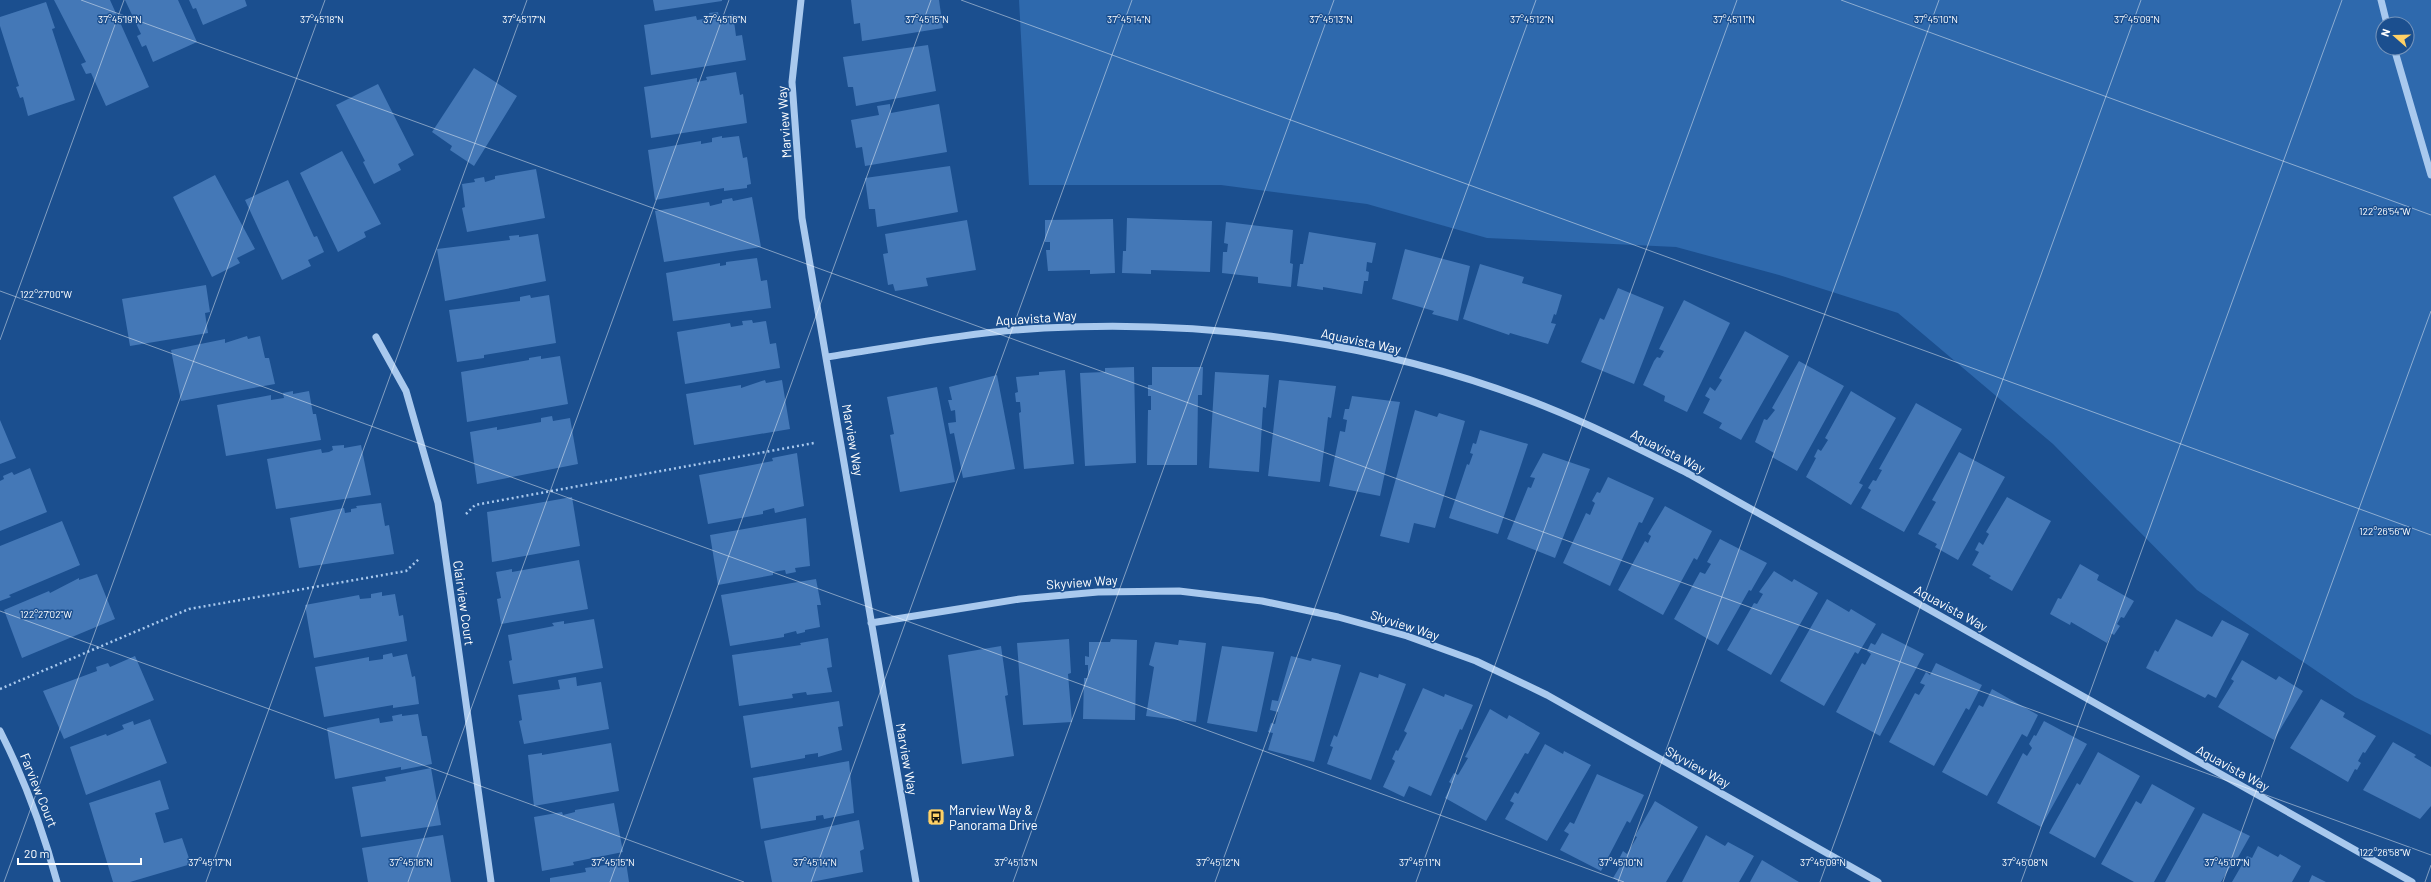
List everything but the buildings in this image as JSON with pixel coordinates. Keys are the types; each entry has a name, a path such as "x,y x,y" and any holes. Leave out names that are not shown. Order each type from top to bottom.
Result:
{"street":[{"name":"Marview Way","path":"801,0 792,82 802,218 916,882"},
{"path":"2380,0 2385,16"},
{"path":"2396,56 2431,175"},
{"name":"Aquavista Way","path":"827,357 976,334 1043,328 1115,326 1181,328 1269,336 1344,348 1415,364 1482,384 1544,406 1603,432 1689,474 2412,882"},
{"name":"Clairview Court","path":"376,337 406,391 438,503 491,882"},
{"name":"Skyview Way","path":"871,622 1020,599 1098,592 1179,592 1262,601 1338,617 1407,636 1476,662 1547,696 1878,882"},
{"name":"Farview Court","path":"0,731 18,767 45,836 57,882"}],"shaded area":[{"path":"1019,0 2431,0 2431,735 2355,697 2197,590 2053,444 1898,313 1779,275 1676,247 1487,238 1367,204 1221,185 1029,185"}],"place":[{"name":"Marview Way & Panorama Drive","path":"936,817"}]}
